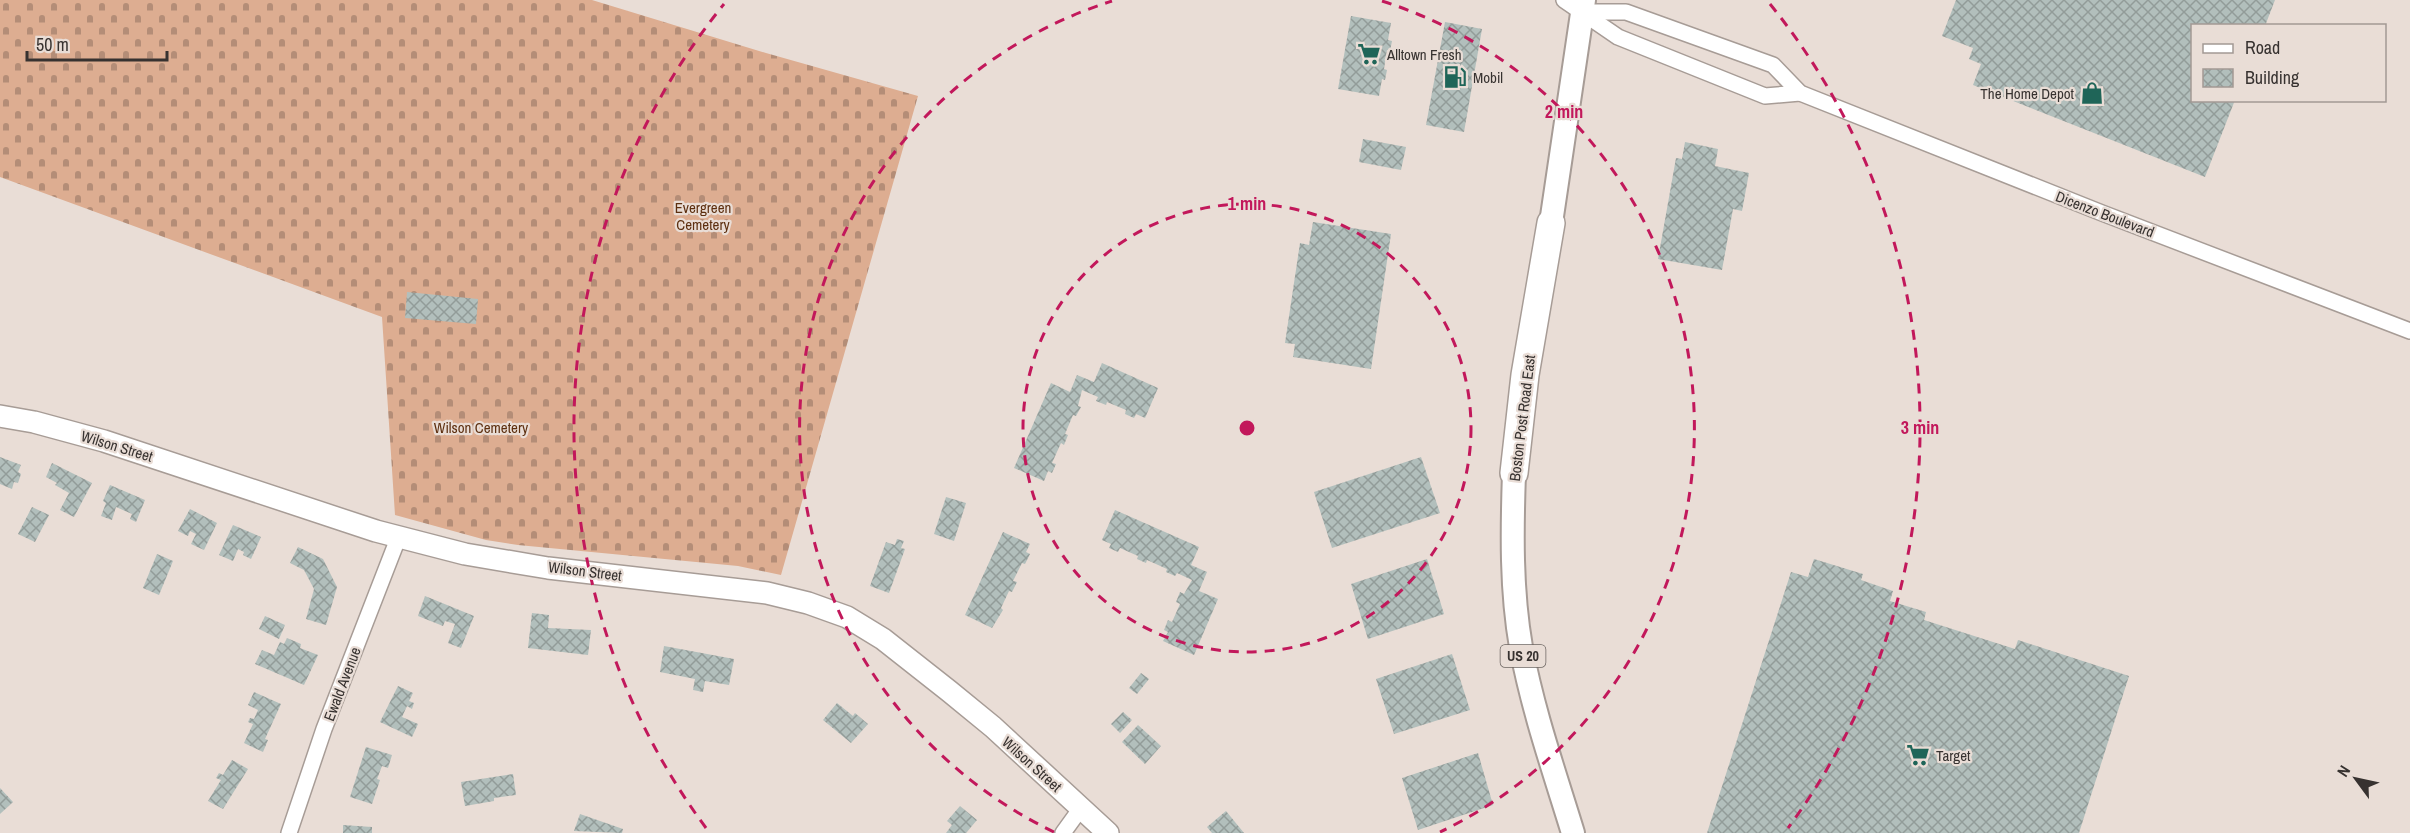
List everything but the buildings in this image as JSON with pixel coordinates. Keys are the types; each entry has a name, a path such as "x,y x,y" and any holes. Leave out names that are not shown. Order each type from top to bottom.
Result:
{"highway":[{"name":"Boston Post Road East","path":"1514,473 1521,404 1551,223"}],"main road":[{"name":"Boston Post Road East","path":"1551,223 1577,4"},
{"name":"Boston Post Road East","path":"1514,473 1513,563 1521,645 1540,730 1573,833"}],"street":[{"name":"Dicenzo Boulevard","path":"1577,4 1618,37 1765,96 1800,93"},
{"name":"Dicenzo Boulevard","path":"1577,4 1626,12 1773,65 1800,93 2410,332"},
{"name":"Wilson Street","path":"0,416 34,422 124,447 294,505 465,554 548,568 767,593 808,603 847,617 883,639 949,691 1108,833"},
{"name":"Ewald Avenue","path":"289,833 324,729 399,536"},
{"path":"1063,833 1081,808"}],"green space":[{"name":"Evergreen Cemetery","path":"0,0 592,0 918,96 781,575 738,566 518,545 486,540 395,515 382,317 0,177"}],"place":[{"name":"Alltown Fresh","path":"1369,54"},
{"name":"Mobil","path":"1455,77"},
{"name":"The Home Depot","path":"2092,93"},
{"name":"Target","path":"1918,755"}],"park label":[{"name":"Wilson Cemetery","path":"481,427"}]}
